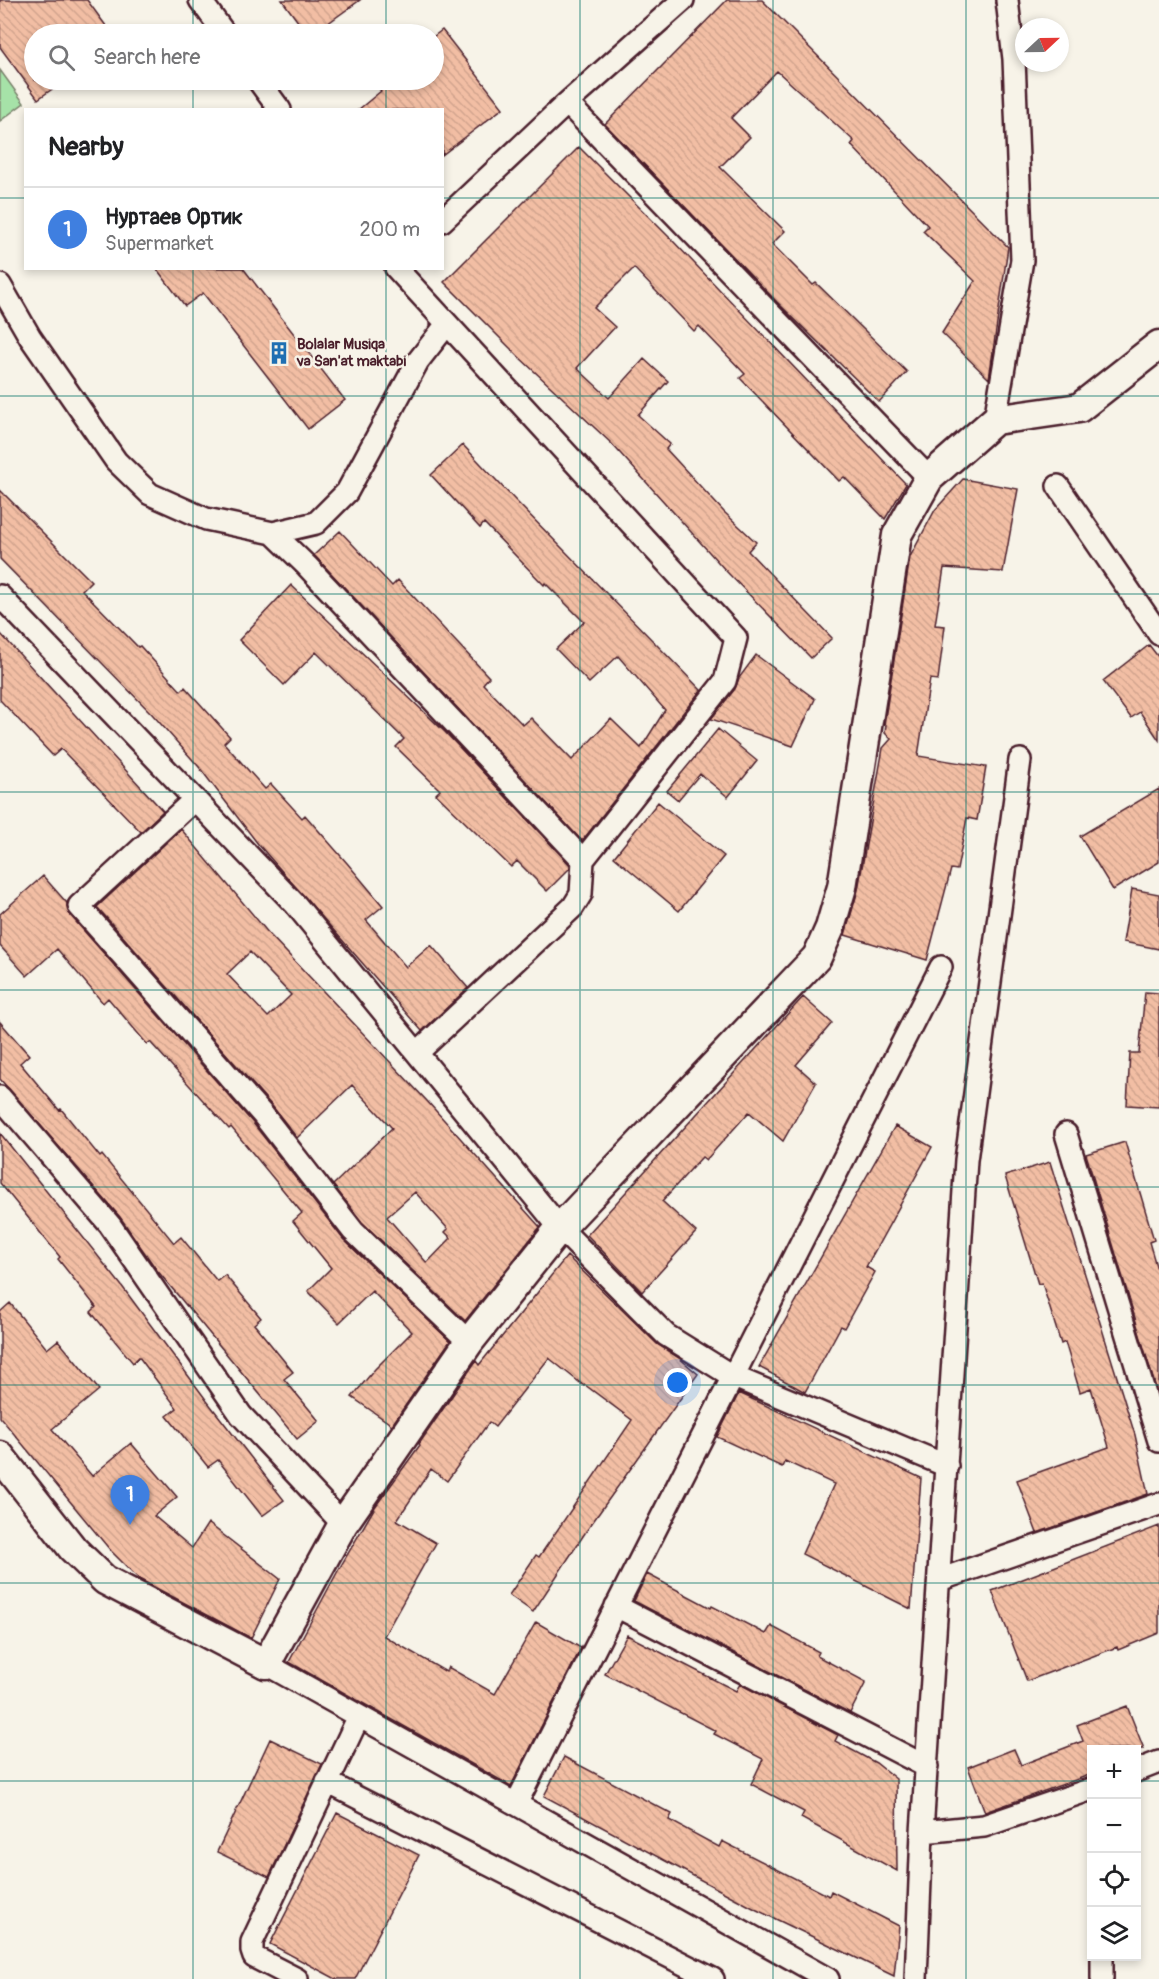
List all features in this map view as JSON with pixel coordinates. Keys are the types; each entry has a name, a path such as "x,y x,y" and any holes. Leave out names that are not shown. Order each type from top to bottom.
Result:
{"street":[{"path":"200,0 218,24"},
{"path":"444,219 567,103 683,0"},
{"path":"995,420 1022,260 1014,60 1007,0"},
{"path":"265,90 279,108"},
{"path":"567,103 929,478"},
{"path":"398,270 736,638 725,681 583,860 581,894 573,907 417,1053"},
{"path":"0,285 30,337 116,461 150,494 207,519 273,533 316,523 347,492 418,362 447,324"},
{"path":"266,1664 344,1524 469,1342 560,1228 817,957 830,928 842,887 897,535 929,478 995,420 1079,408 1159,345"},
{"path":"1058,486 1159,634"},
{"path":"273,533 307,566 583,860"},
{"path":"0,596 296,905 560,1228 666,1335 732,1376 947,1466"},
{"path":"916,1979 922,1832 966,1160 1020,760"},
{"path":"195,799 79,906 263,1115 353,1231 469,1342"},
{"path":"516,1804 941,966"},
{"path":"0,1097 110,1225 241,1415 344,1524"},
{"path":"1066,1134 1159,1441"},
{"path":"0,1456 73,1549 105,1580 266,1664 828,1979"},
{"path":"939,1580 1159,1504"},
{"path":"616,1606 927,1767"},
{"path":"297,1979 254,1957 252,1942 359,1716"},
{"path":"1141,1769 1159,1762"},
{"path":"327,1782 713,1979"},
{"path":"922,1832 984,1826 1087,1792"},
{"path":"1102,1961 1102,1979"}],"green space":[{"path":"0,70 24,103 0,121"}],"building":[{"path":"0,0 87,0 105,24 24,24 24,80 0,47"},
{"path":"282,0 360,0 327,24 300,24"},
{"path":"727,0 762,0 1008,247 989,379 942,333 975,281 923,231 928,226 851,145 854,141 777,71 731,118 750,137 720,167 785,231 772,244 813,285 816,283 907,372 879,402 777,302 605,124"},
{"path":"444,33 503,108 444,153 444,108 360,108 381,91 444,90"},
{"path":"31,90 51,90 38,99"},
{"path":"579,147 672,240 906,484 885,519 844,477 839,481 740,378 745,374 699,326 694,331 634,268 594,308 615,327 577,368 609,398 644,359 668,381 638,415 670,444 666,449 724,512 756,542 748,551 832,638 811,658 727,572 611,443 519,357 444,282"},
{"name":"Bolalar Musiqa va San'at maktabi","path":"158,270 245,270 345,400 308,429 203,293 185,306"},
{"path":"463,445 701,690 582,841 314,555 340,531 392,586 398,580 489,677 483,684 523,725 531,718 572,760 611,719 641,748 665,710 618,656 589,683 556,649 584,622 545,583 544,585 484,523 480,528 431,475"},
{"path":"963,479 1018,489 1003,572 944,568 935,625 945,626 938,680 930,679 918,756 986,767 977,820 967,818 957,870 951,869 927,960 845,935 858,890 883,748 891,739 885,733 886,725 884,725 910,557 935,510"},
{"path":"0,490 91,581 82,590 138,647 140,646 181,691 185,687 230,737 224,743 265,789 271,784 302,818 305,815 347,863 383,906 366,920 406,967 431,945 468,988 422,1031 258,844 199,767 152,714 0,559"},
{"path":"291,585 445,732 570,865 570,868 547,891 517,861 511,867 436,794 440,790 396,747 404,739 316,652 284,685 239,640"},
{"path":"0,633 163,811 141,832 61,749 53,756 0,700"},
{"path":"1149,645 1159,658 1159,740 1140,712 1131,718 1103,681"},
{"path":"756,655 815,699 793,746 711,719 735,689 739,678"},
{"path":"718,729 757,761 728,797 700,774 678,800 667,791"},
{"path":"1159,789 1159,862 1113,890 1080,836"},
{"path":"658,802 724,856 679,911 614,857"},
{"path":"181,829 270,935 427,1101 540,1227 465,1321 362,1222 333,1185 392,1128 352,1085 297,1138 273,1107 97,907","holes":["250,952 291,995 268,1017 227,974","415,1192 448,1229 445,1232 451,1238 427,1263 387,1217"]},
{"path":"43,876 67,903 69,914 253,1123 343,1239 450,1341 392,1425 352,1397 375,1369 412,1332 372,1291 339,1323 308,1291 331,1268 293,1221 302,1213 231,1127 229,1129 150,1042 147,1044 108,998 103,1003 57,949 27,976 0,946 0,914"},
{"path":"1132,889 1159,894 1159,949 1123,942"},
{"path":"1145,992 1159,993 1159,1107 1127,1105 1130,1053 1139,1053"},
{"path":"803,997 832,1023 796,1065 816,1083 783,1141 749,1112 706,1160 702,1157 662,1201 696,1232 642,1292 587,1235"},
{"path":"0,1022 29,1055 20,1063 100,1157 102,1155 174,1243 181,1237 217,1281 225,1275 261,1318 254,1324 293,1372 284,1379 319,1421 297,1439 156,1269 120,1217 0,1079"},
{"path":"895,1126 932,1147 866,1267 875,1272 844,1328 841,1326 805,1392 759,1367"},
{"path":"0,1133 121,1285 284,1500 262,1516 218,1460 208,1467 167,1416 177,1408 139,1357 133,1363 91,1312 96,1307 58,1259 60,1257 0,1183"},
{"path":"1125,1142 1154,1240 1149,1242 1159,1276 1159,1391 1157,1392 1086,1154"},
{"path":"1050,1162 1135,1435 1148,1494 1037,1533 1017,1480 1109,1447 1091,1388 1080,1392 1065,1342 1061,1344 1042,1283 1038,1284 1005,1176"},
{"path":"567,1256 657,1344 698,1374 587,1530 533,1612 509,1595 536,1555 539,1557 632,1420 549,1358 495,1427 489,1422 447,1481 431,1469 397,1520 436,1543 384,1636 446,1672 448,1667 495,1694 536,1622 581,1648 511,1786 289,1662 375,1507 476,1361 479,1365"},
{"path":"10,1303 47,1349 58,1340 99,1390 52,1429 92,1476 131,1443 177,1497 154,1516 192,1548 208,1523 280,1579 251,1638 139,1579 111,1551 0,1417 0,1312"},
{"path":"739,1393 921,1478 911,1609 802,1554 834,1484 785,1461 782,1467 717,1437"},
{"path":"1159,1526 1159,1633 1118,1650 1117,1647 1027,1681 992,1591"},
{"path":"647,1574 766,1634 771,1626 819,1652 817,1656 866,1682 850,1713 634,1601"},
{"path":"627,1635 736,1691 740,1684 838,1735 835,1741 876,1763 896,1779 897,1871 801,1818 804,1812 751,1784 763,1759 714,1734 716,1731 605,1674"},
{"path":"1127,1706 1144,1749 1141,1749 1141,1745 1087,1745 1087,1776 985,1812 968,1767 1014,1749 1021,1765 1083,1741 1077,1725"},
{"path":"270,1739 322,1764 269,1877 217,1852"},
{"path":"564,1757 672,1814 669,1820 719,1847 722,1841 829,1896 831,1891 899,1926 894,1976 757,1910 544,1796"},
{"path":"337,1813 419,1855 355,1979 336,1979 270,1944"}],"place":[{"name":"Bolalar Musiqa va San'at maktabi","path":"279,353"},
{"name":"Нуртаев Ортик","path":"130,1525"}]}
